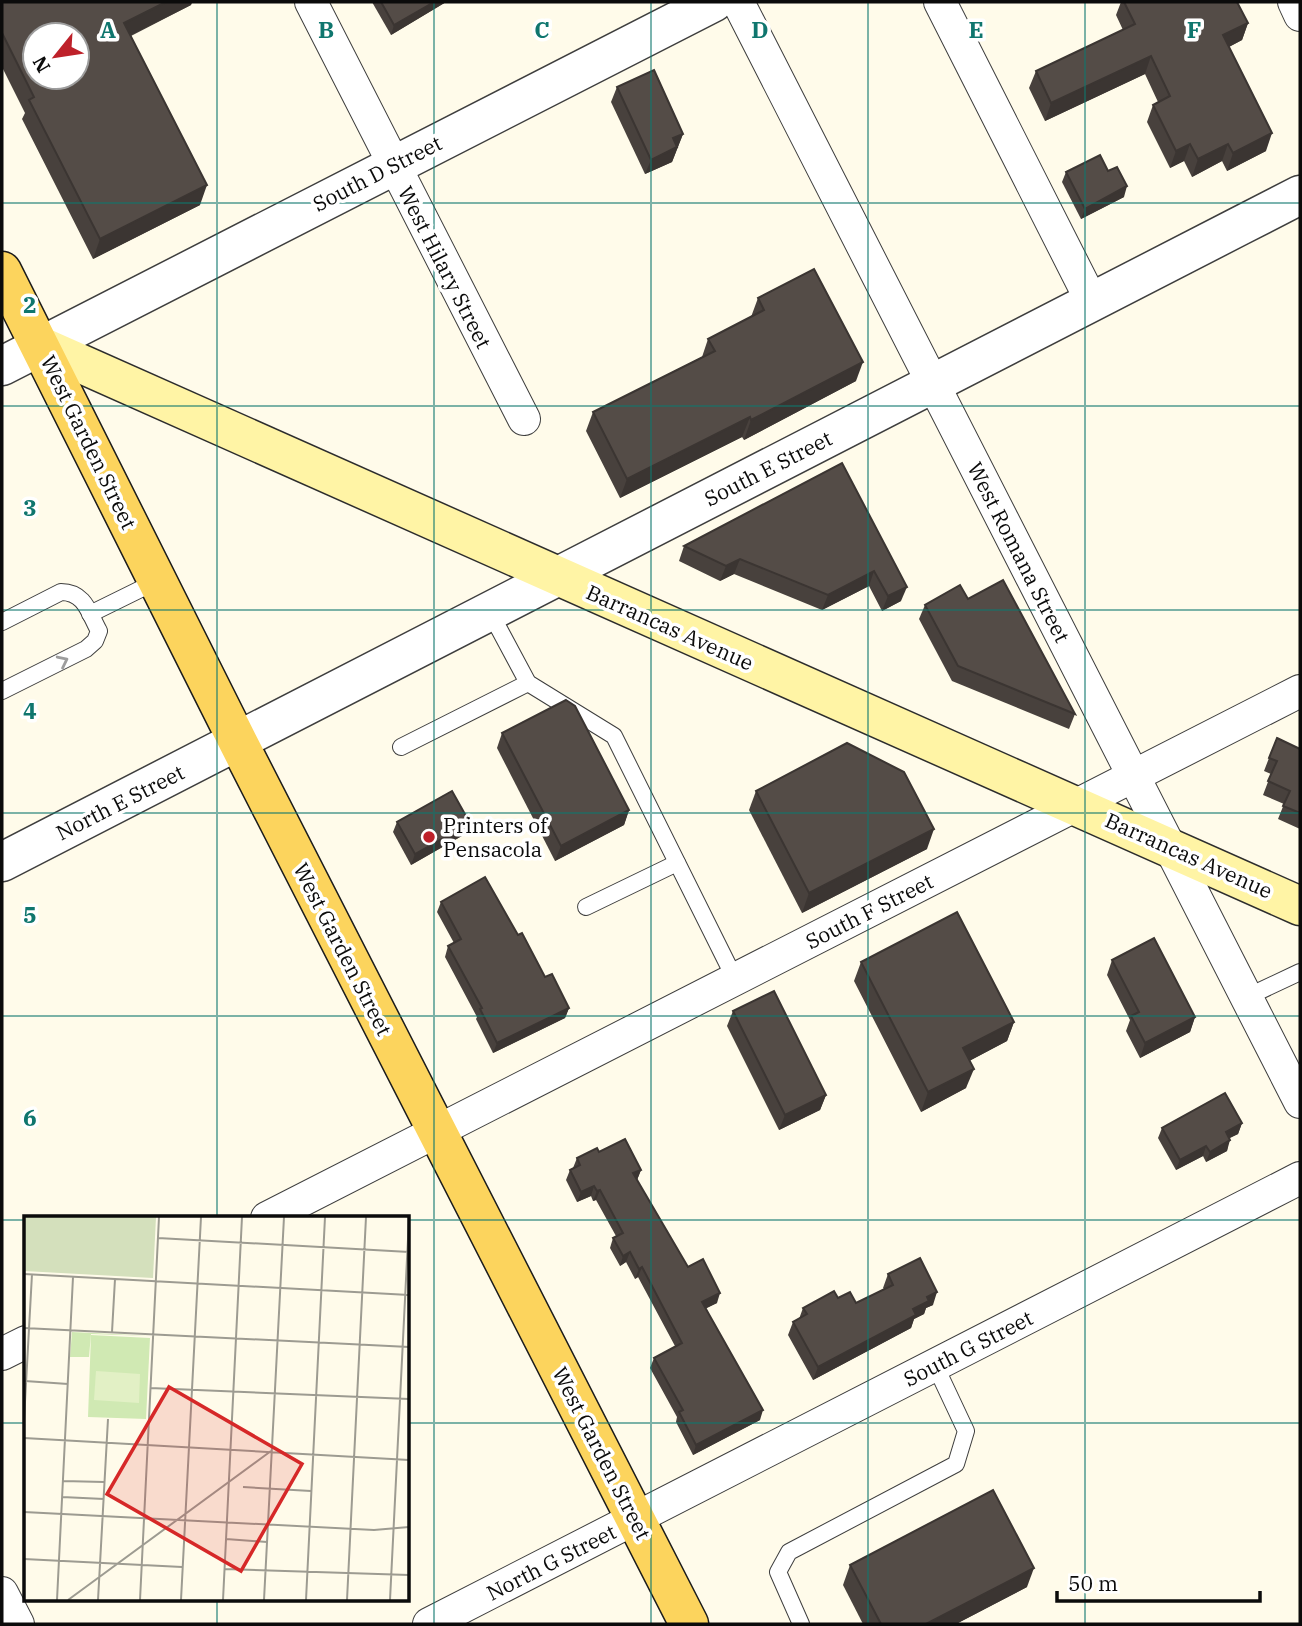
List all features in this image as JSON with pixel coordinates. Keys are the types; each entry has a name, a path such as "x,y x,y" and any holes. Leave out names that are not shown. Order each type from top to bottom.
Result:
{"main road":[{"name":"West Garden Street","path":"2,271 237,742 689,1624"},
{"name":"Barrancas Avenue","path":"41,346 556,577 1300,905"}],"street":[{"name":"West Hilary Street","path":"310,2 524,419"},
{"name":"South D Street","path":"2,366 715,2"},
{"name":"West Romana Street","path":"738,2 1300,1102"},
{"path":"940,2 1091,302"},
{"path":"1294,2 1300,15"},
{"name":"South E Street","path":"237,742 1300,195"},
{"name":"South F Street","path":"271,1216 1300,691"},
{"name":"North E Street","path":"2,862 237,742"},
{"name":"South G Street","path":"636,1519 1300,1178"},
{"path":"2,1354 24,1343"},
{"name":"North G Street","path":"429,1624 636,1519"},
{"path":"2,1593 18,1624"}],"lane":[{"path":"90,614 157,580"},
{"path":"2,622 61,592 72,592 81,597 99,631 95,641 86,649 2,691"},
{"path":"490,612 528,682 614,737 735,979"},
{"path":"401,747 528,682"},
{"path":"586,907 677,863"},
{"path":"1247,998 1300,972"},
{"path":"801,1624 778,1572 789,1552 956,1464 966,1431 935,1365"}],"building":[{"path":"2,2 166,2 124,23 207,185 100,239 29,100 34,97 31,91 91,91 91,21 21,21 21,71 2,33"},
{"path":"381,2 434,2 394,25"},
{"path":"1124,2 1237,2 1248,23 1223,35 1272,133 1233,153 1228,144 1198,159 1190,144 1176,151 1153,105 1170,96 1151,56 1051,103 1036,71 1135,24"},
{"path":"654,70 683,134 673,138 677,147 651,160 617,87"},
{"path":"1100,155 1108,171 1117,167 1127,186 1085,209 1066,172"},
{"path":"814,269 863,362 751,420 750,417 627,479 593,412 715,351 708,339 764,310 758,298"},
{"path":"842,463 907,587 888,596 874,571 828,595 740,559 726,566 684,546"},
{"path":"1003,580 1075,714 958,666 925,605 960,585 968,599"},
{"path":"566,700 575,706 629,810 561,846 502,733"},
{"path":"1277,738 1300,749 1300,813 1283,806 1290,791 1268,781 1277,761 1269,758"},
{"path":"847,743 904,772 934,829 809,893 756,791"},
{"path":"452,791 470,823 415,854 397,822"},
{"path":"485,877 518,935 522,933 545,977 552,974 569,1008 497,1043 480,1009 482,1008 448,946 461,939 441,902"},
{"path":"957,912 1014,1022 963,1048 974,1069 928,1092 861,962"},
{"path":"1154,938 1195,1017 1145,1043 1131,1016 1139,1012 1112,960"},
{"path":"774,991 826,1095 785,1115 733,1011"},
{"path":"1225,1093 1242,1123 1226,1132 1230,1140 1210,1152 1206,1146 1180,1160 1162,1128"},
{"path":"625,1139 641,1170 633,1173 688,1267 703,1259 720,1293 702,1302 763,1410 696,1445 679,1412 683,1410 654,1358 682,1343 642,1267 639,1269 630,1252 623,1256 613,1238 623,1233 600,1190 597,1191 594,1186 581,1192 570,1170 580,1165 577,1158 597,1148 599,1152"},
{"path":"920,1258 937,1292 927,1297 929,1301 913,1309 916,1315 818,1367 793,1322 807,1314 803,1308 834,1291 838,1298 850,1292 856,1303 893,1285 888,1274"},
{"path":"993,1490 1034,1568 926,1624 881,1624 850,1565"}],"place":[{"name":"Printers of Pensacola","path":"429,837"}]}
